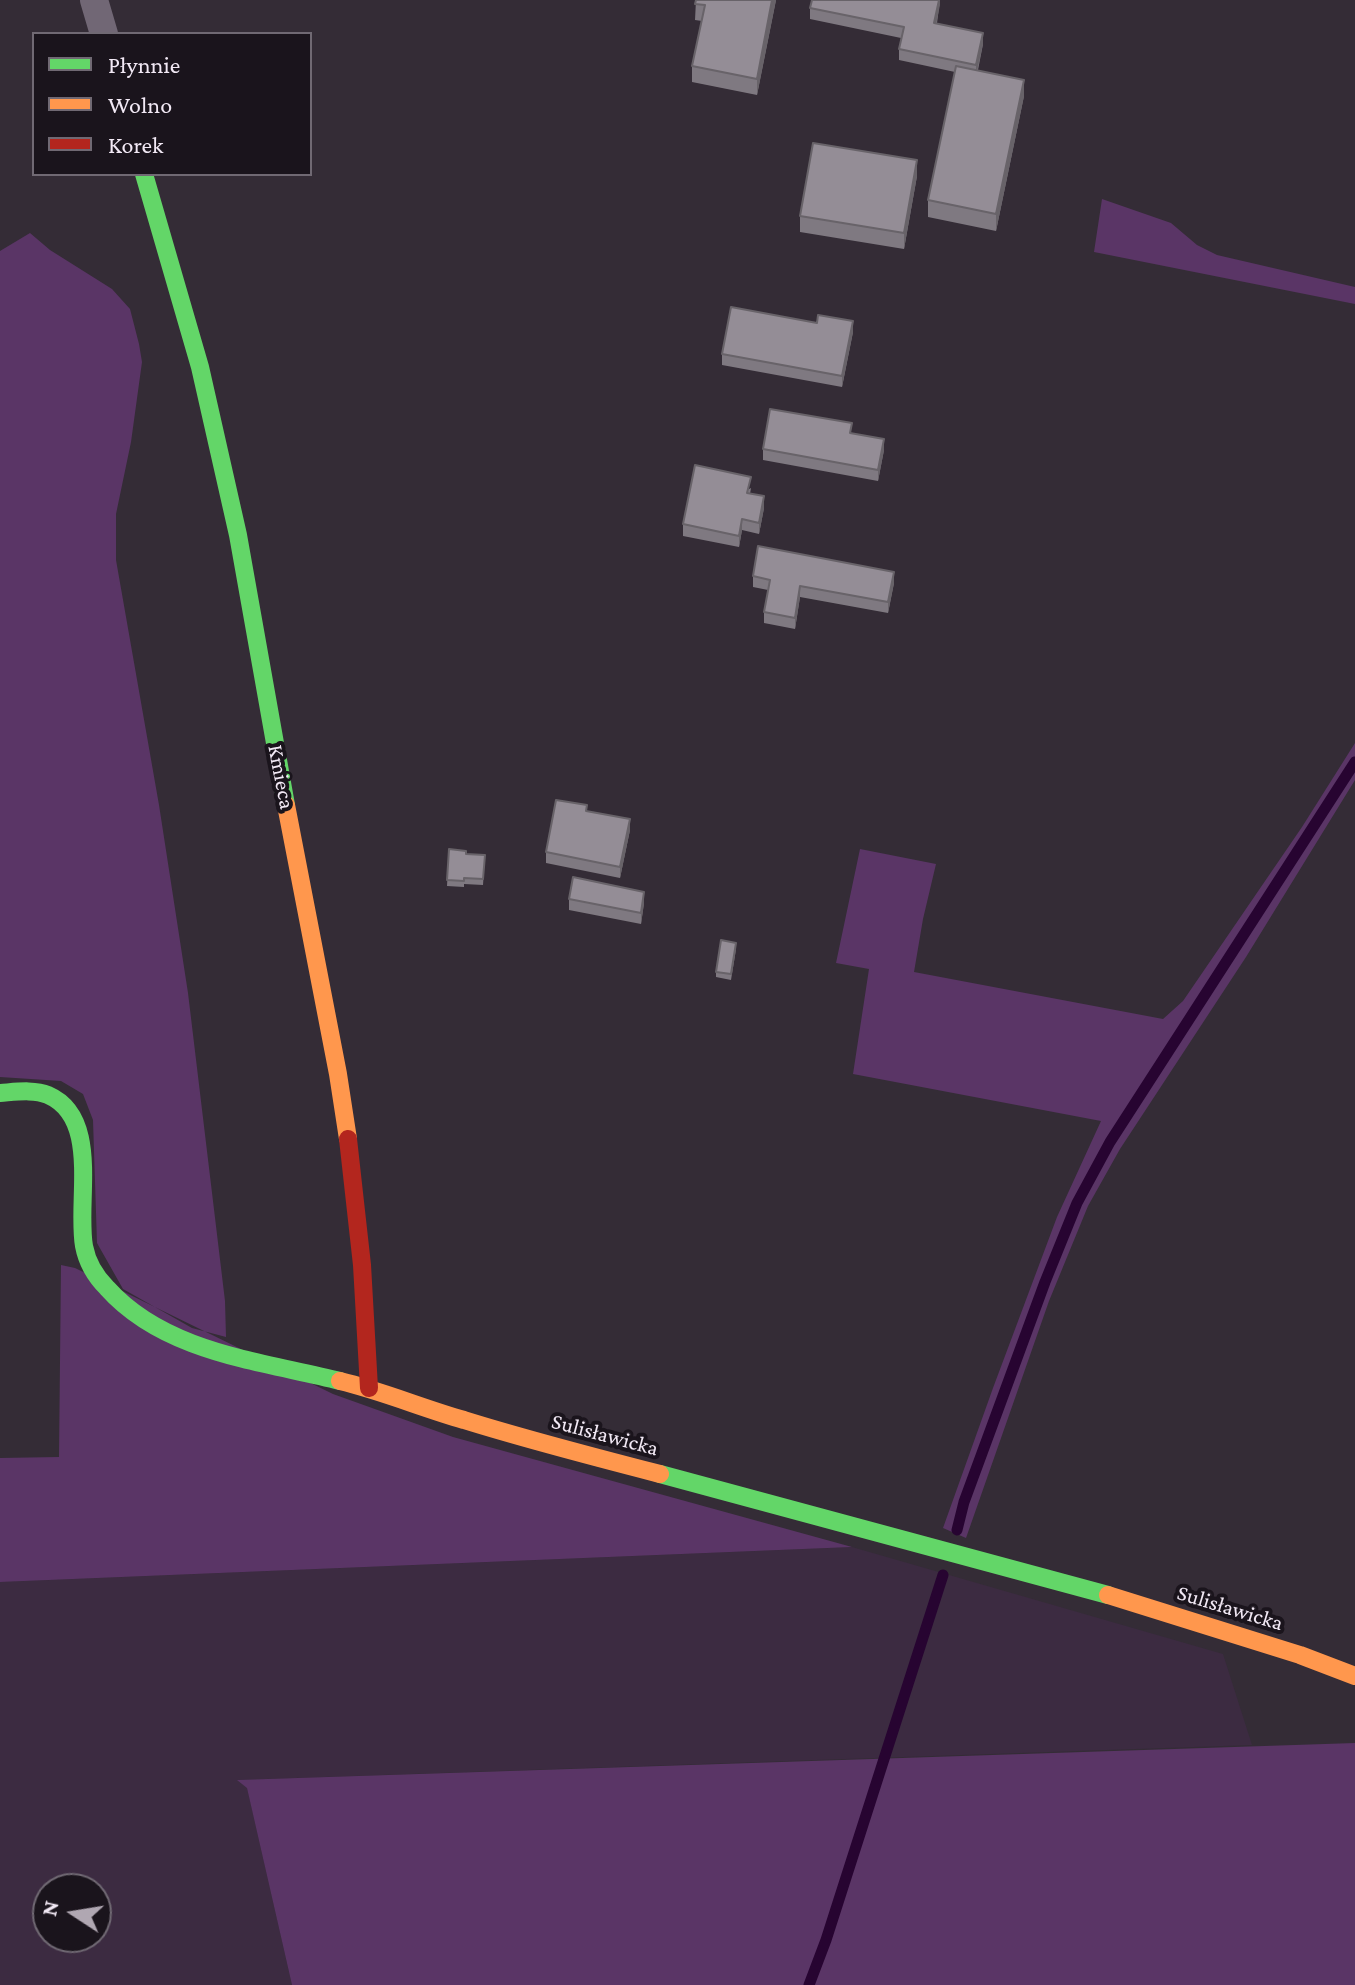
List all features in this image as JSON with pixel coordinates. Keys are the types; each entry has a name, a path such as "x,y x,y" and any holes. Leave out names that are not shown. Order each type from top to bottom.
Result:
{"street":[{"path":"94,0 103,32"},
{"name":"Kmieca","path":"145,176 200,367 254,618 275,746 338,1074 362,1265 369,1388"},
{"name":"Sulisławicka","path":"0,1093 47,1095 74,1114 80,1133 80,1219 84,1247 93,1270 108,1291 133,1312 164,1331 200,1347 369,1388 507,1433 1114,1597 1300,1655 1355,1676"}],"shaded area":[{"path":"1102,199 1171,223 1197,245 1217,255 1355,287 1355,304 1094,252"},
{"path":"30,233 50,250 112,289 130,309 139,344 142,362 131,442 116,514 116,560 188,993 225,1301 226,1337 192,1328 123,1289 97,1243 93,1120 83,1094 61,1081 0,1077 0,251"},
{"path":"1355,743 1355,780 1246,957 1120,1149 1088,1206 1049,1301 966,1538 943,1528 1057,1217 1101,1121 853,1074 869,969 836,963 860,849 936,864 914,972 1163,1019 1183,1001 1302,827"},
{"path":"61,1265 75,1268 333,1394 453,1437 852,1547 0,1582 0,1458 59,1457"},
{"path":"852,1547 1223,1654 1252,1745 238,1780 247,1787 292,1985 0,1985 0,1582"},
{"path":"1355,1743 1355,1985 292,1985 247,1788 237,1780"}],"building":[{"path":"696,0 772,0 757,79 692,66 705,5 695,4"},
{"path":"812,0 939,0 934,23 983,33 976,65 899,49 904,27 810,8"},
{"path":"956,66 1024,80 996,214 928,200"},
{"path":"813,143 917,160 904,233 800,216"},
{"path":"731,307 817,323 818,315 853,321 842,376 722,354"},
{"path":"770,409 852,423 850,433 884,439 878,470 763,449"},
{"path":"695,465 751,477 747,493 764,496 759,523 742,519 739,536 683,524"},
{"path":"758,546 894,572 888,602 800,586 795,618 764,612 770,580 753,576"},
{"path":"556,800 587,805 586,811 630,819 620,867 546,852"},
{"path":"449,849 485,855 483,879 447,880"},
{"path":"573,877 644,892 641,913 569,899"},
{"path":"721,940 736,943 731,974 716,972"}],"waterway":[{"path":"957,1530 964,1502 1077,1203 1110,1142 1355,762"},
{"path":"809,1985 943,1575"}],"traffic: fast":[{"path":"145,176 200,367 238,535 286,805"},
{"path":"0,1093 43,1093 64,1106 75,1122 83,1162 82,1228 85,1252 99,1279 130,1310 185,1341 247,1360 340,1381"},
{"path":"660,1474 1108,1595"}],"traffic: slow":[{"path":"286,805 348,1139"},
{"path":"340,1381 512,1434 660,1474"},
{"path":"1108,1595 1300,1655 1355,1676"}],"traffic: jam":[{"path":"348,1139 362,1265 369,1388"}]}
